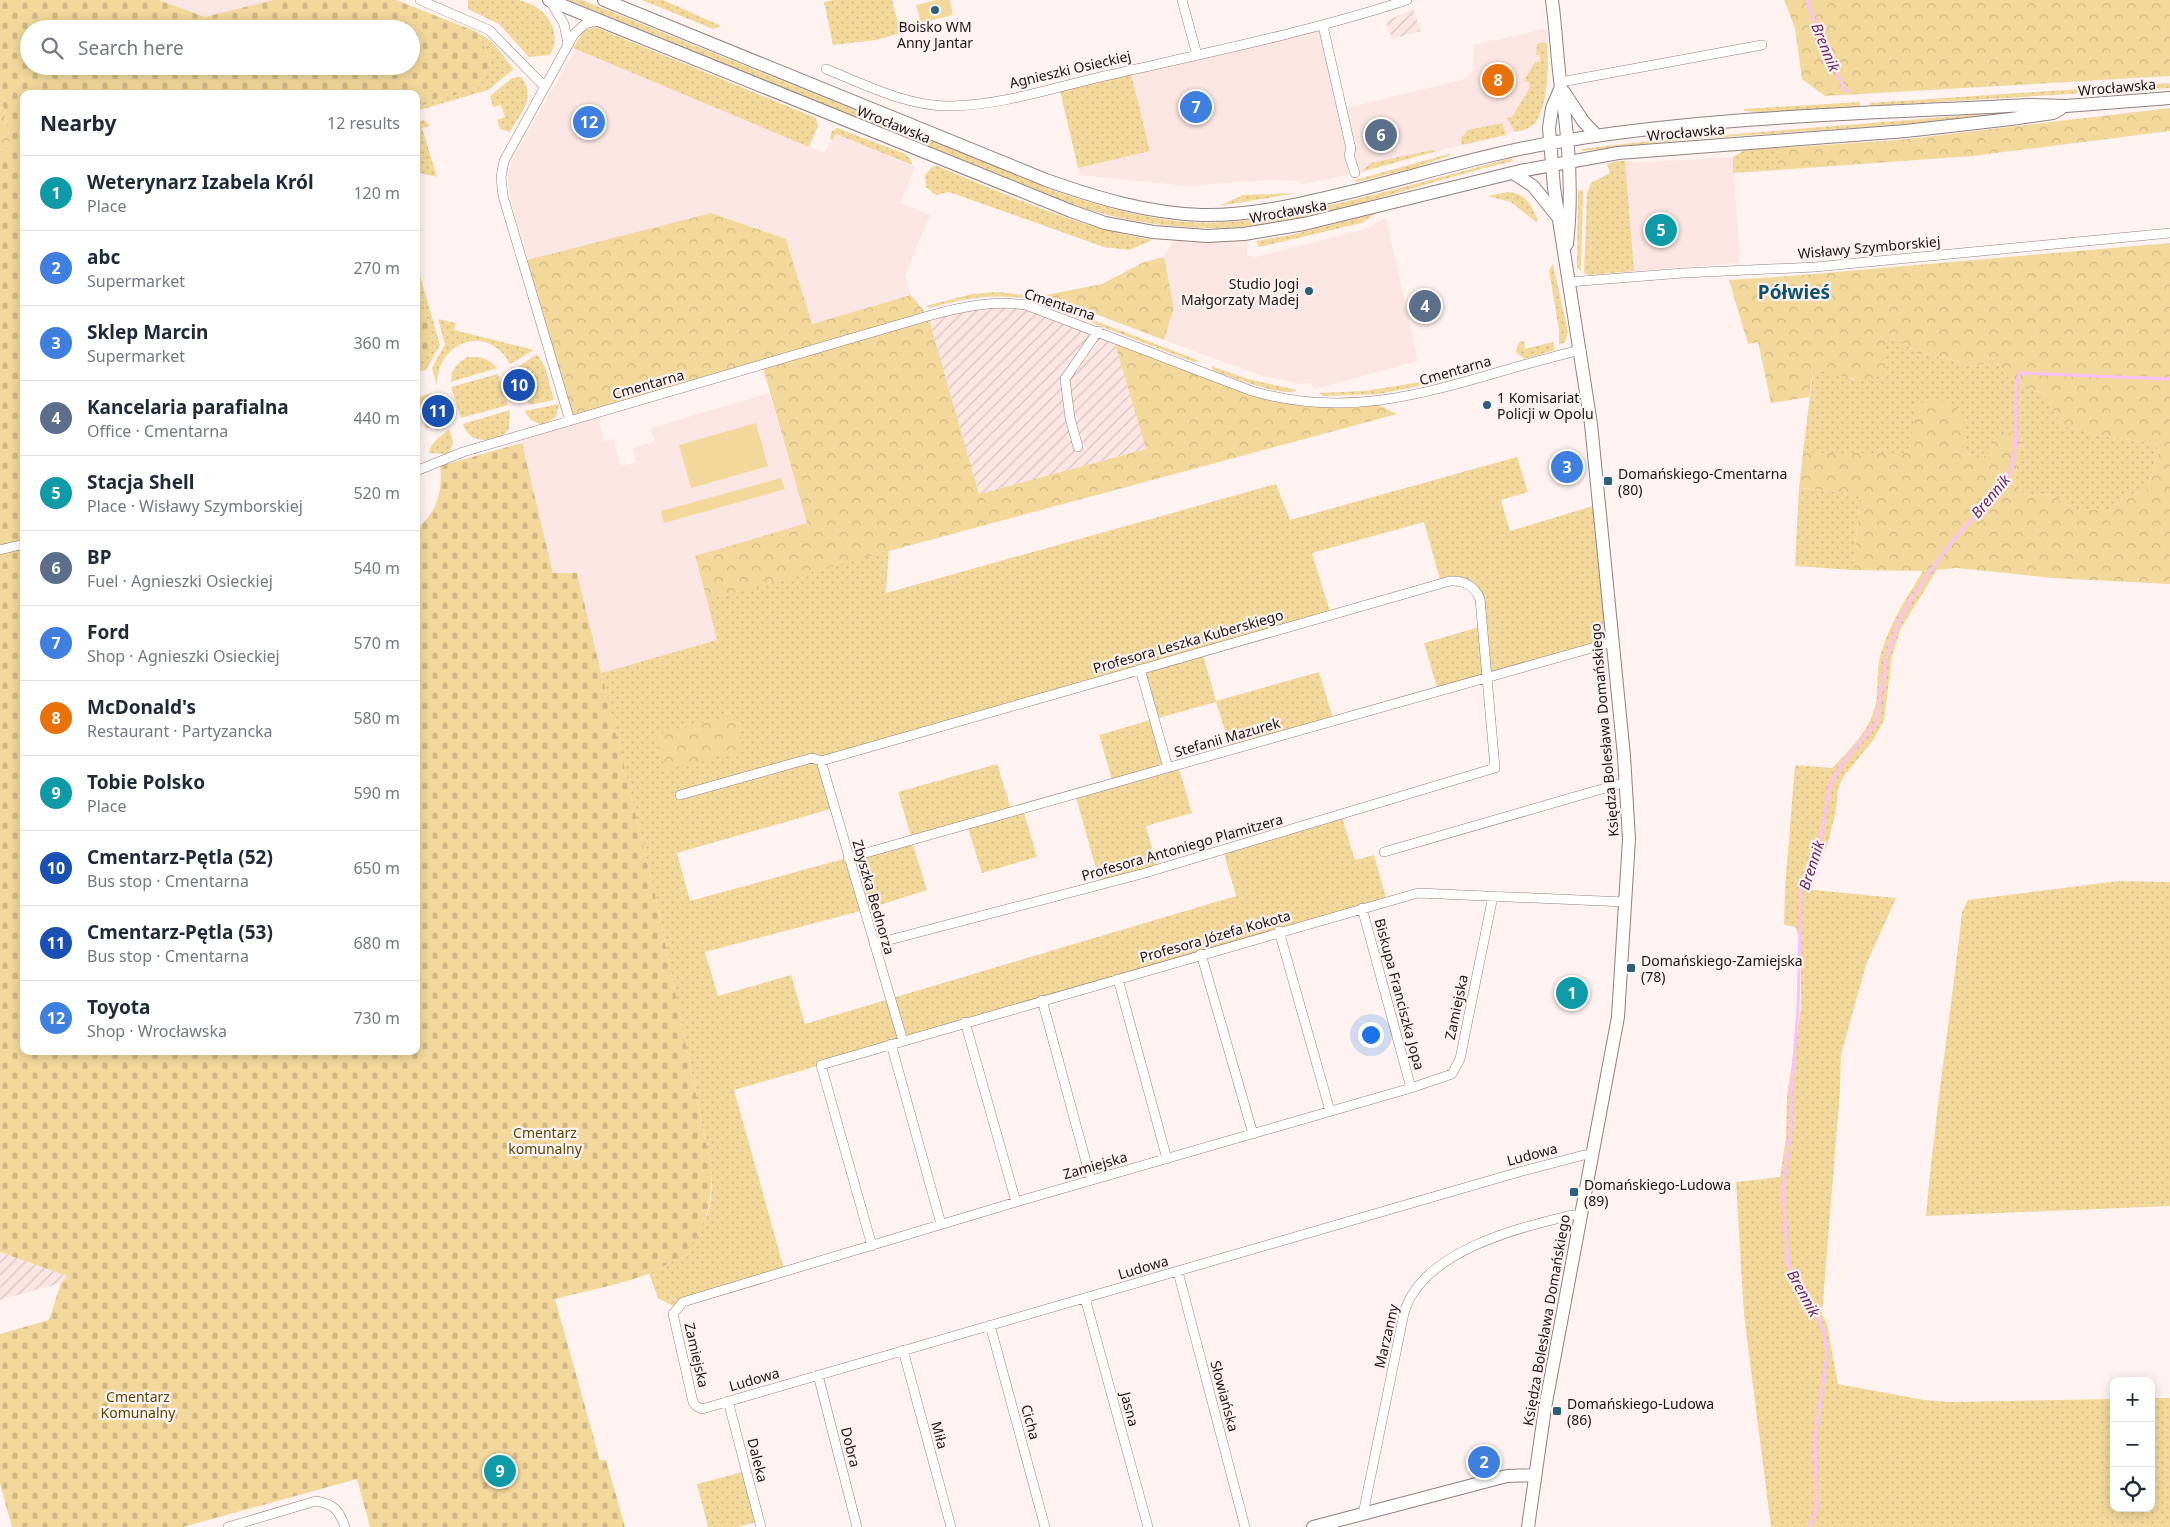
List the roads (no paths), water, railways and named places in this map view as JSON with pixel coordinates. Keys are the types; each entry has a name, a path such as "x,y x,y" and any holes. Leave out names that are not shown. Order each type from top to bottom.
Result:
{"main road":[{"name":"Wrocławska","path":"549,0 596,21 1071,211 1122,227 1183,235 1207,236 1257,232 1326,219 1552,164 1618,153 1906,131 2053,113 2066,106"},
{"name":"Wrocławska","path":"604,0 1046,180 1110,202 1144,209 1211,215 1277,208 1551,143 1598,136 1770,120 2028,105 2066,106 2170,98"},
{"name":"Księdza Bolesława Domańskiego","path":"1552,0 1561,84 1566,109 1570,161 1570,215 1566,255"},
{"name":"Księdza Bolesława Domańskiego","path":"1528,1527 1535,1475 1619,1008 1629,821 1592,424 1566,255 1558,216 1552,164 1549,128 1561,84"},
{"path":"1561,84 1583,121 1598,136"},
{"path":"1513,173 1533,186 1558,216"},
{"path":"1313,1527 1507,1476 1535,1475"}],"street":[{"path":"549,0 564,24 568,44"},
{"path":"1182,0 1197,55"},
{"name":"Agnieszki Osieckiej","path":"826,69 910,101 949,106 987,102 1323,26 1407,0"},
{"path":"425,1 489,30 544,86"},
{"path":"570,421 501,184 504,161 568,44 579,28 596,21"},
{"path":"1323,26 1351,149 1349,155 1355,173"},
{"path":"1561,84 1762,45"},
{"name":"Wisławy Szymborskiej","path":"1569,282 1683,273 1814,267 2170,233"},
{"name":"Cmentarna","path":"420,469 463,452 928,316 978,304 1007,302 1026,305 1252,391 1285,399 1327,404 1373,402 1417,395 1581,350"},
{"path":"1078,447 1070,418 1065,379 1098,331"},
{"path":"0,550 20,545"},
{"name":"Profesora Leszka Kuberskiego","path":"680,795 812,758 820,761 1456,580 1473,587 1480,599 1495,768"},
{"name":"Stefanii Mazurek","path":"848,858 1612,642"},
{"path":"1140,669 1168,768"},
{"name":"Zbyszka Bednorza","path":"820,761 903,1041"},
{"name":"Profesora Antoniego Plamitzera","path":"874,944 1145,873 1495,768"},
{"path":"1384,852 1626,782"},
{"name":"Profesora Józefa Kokota","path":"872,1246 821,1065 1279,931 1418,893 1626,902"},
{"name":"Zamiejska","path":"702,1409 693,1402 673,1314 676,1308 683,1302 941,1224 1446,1077 1456,1068 1494,896"},
{"name":"Biskupa Franciszka Jopa","path":"1362,908 1411,1088"},
{"path":"1279,931 1330,1111"},
{"path":"1201,954 1253,1134"},
{"path":"1118,979 1167,1159"},
{"path":"1042,1000 1091,1180"},
{"path":"965,1022 1016,1202"},
{"path":"891,1044 941,1224"},
{"name":"Ludowa","path":"702,1409 1519,1172 1584,1155 1592,1155"},
{"name":"Marzanny","path":"1363,1514 1404,1313 1412,1294 1436,1270 1464,1250 1490,1237 1572,1215 1581,1215"},
{"name":"Słowiańska","path":"1178,1272 1245,1527"},
{"name":"Jasna","path":"1085,1298 1148,1527"},
{"name":"Cicha","path":"990,1325 1045,1527"},
{"name":"Miła","path":"903,1350 951,1527"},
{"name":"Dobra","path":"818,1375 857,1527"},
{"name":"Daleka","path":"728,1401 761,1527"},
{"path":"228,1527 316,1501 329,1503 339,1511 345,1527"}],"waterway":[{"name":"Brennik","path":"1807,0 1844,89 1848,91"},
{"name":"Brennik","path":"1810,1527 1817,1506 1815,1438 1827,1354 1824,1333 1819,1319 1788,1265 1783,1190 1791,1130 1791,1096 1798,1008 1801,889 1819,847 1830,785 1842,764 1876,723 1887,654 1901,617 1912,598 1949,545 2005,483 2014,455 2016,389 2020,373 2170,379"}],"place":[{"name":"Boisko WM Anny Jantar","path":"935,10"},
{"name":"McDonald's","path":"1498,80"},
{"name":"Ford","path":"1196,107"},
{"name":"Toyota","path":"589,122"},
{"name":"BP","path":"1381,135"},
{"name":"Stacja Shell","path":"1661,230"},
{"name":"Studio Jogi Małgorzaty Madej","path":"1309,291"},
{"name":"Kancelaria parafialna","path":"1425,306"},
{"name":"Cmentarz-Pętla (52)","path":"519,385"},
{"name":"1 Komisariat Policji w Opolu","path":"1487,405"},
{"name":"Cmentarz-Pętla (53)","path":"438,411"},
{"name":"Sklep Marcin","path":"1567,467"},
{"name":"Domańskiego-Cmentarna (80)","path":"1608,481"},
{"name":"Domańskiego-Zamiejska (78)","path":"1631,968"},
{"name":"Weterynarz Izabela Król","path":"1572,993"},
{"name":"Domańskiego-Ludowa (89)","path":"1574,1192"},
{"name":"Domańskiego-Ludowa (86)","path":"1557,1411"},
{"name":"abc","path":"1484,1462"},
{"name":"Tobie Polsko","path":"500,1471"}],"district":[{"name":"Półwieś","path":"1794,292"}],"park label":[{"name":"Cmentarz komunalny","path":"545,1140"},
{"name":"Cmentarz Komunalny","path":"138,1404"}]}
